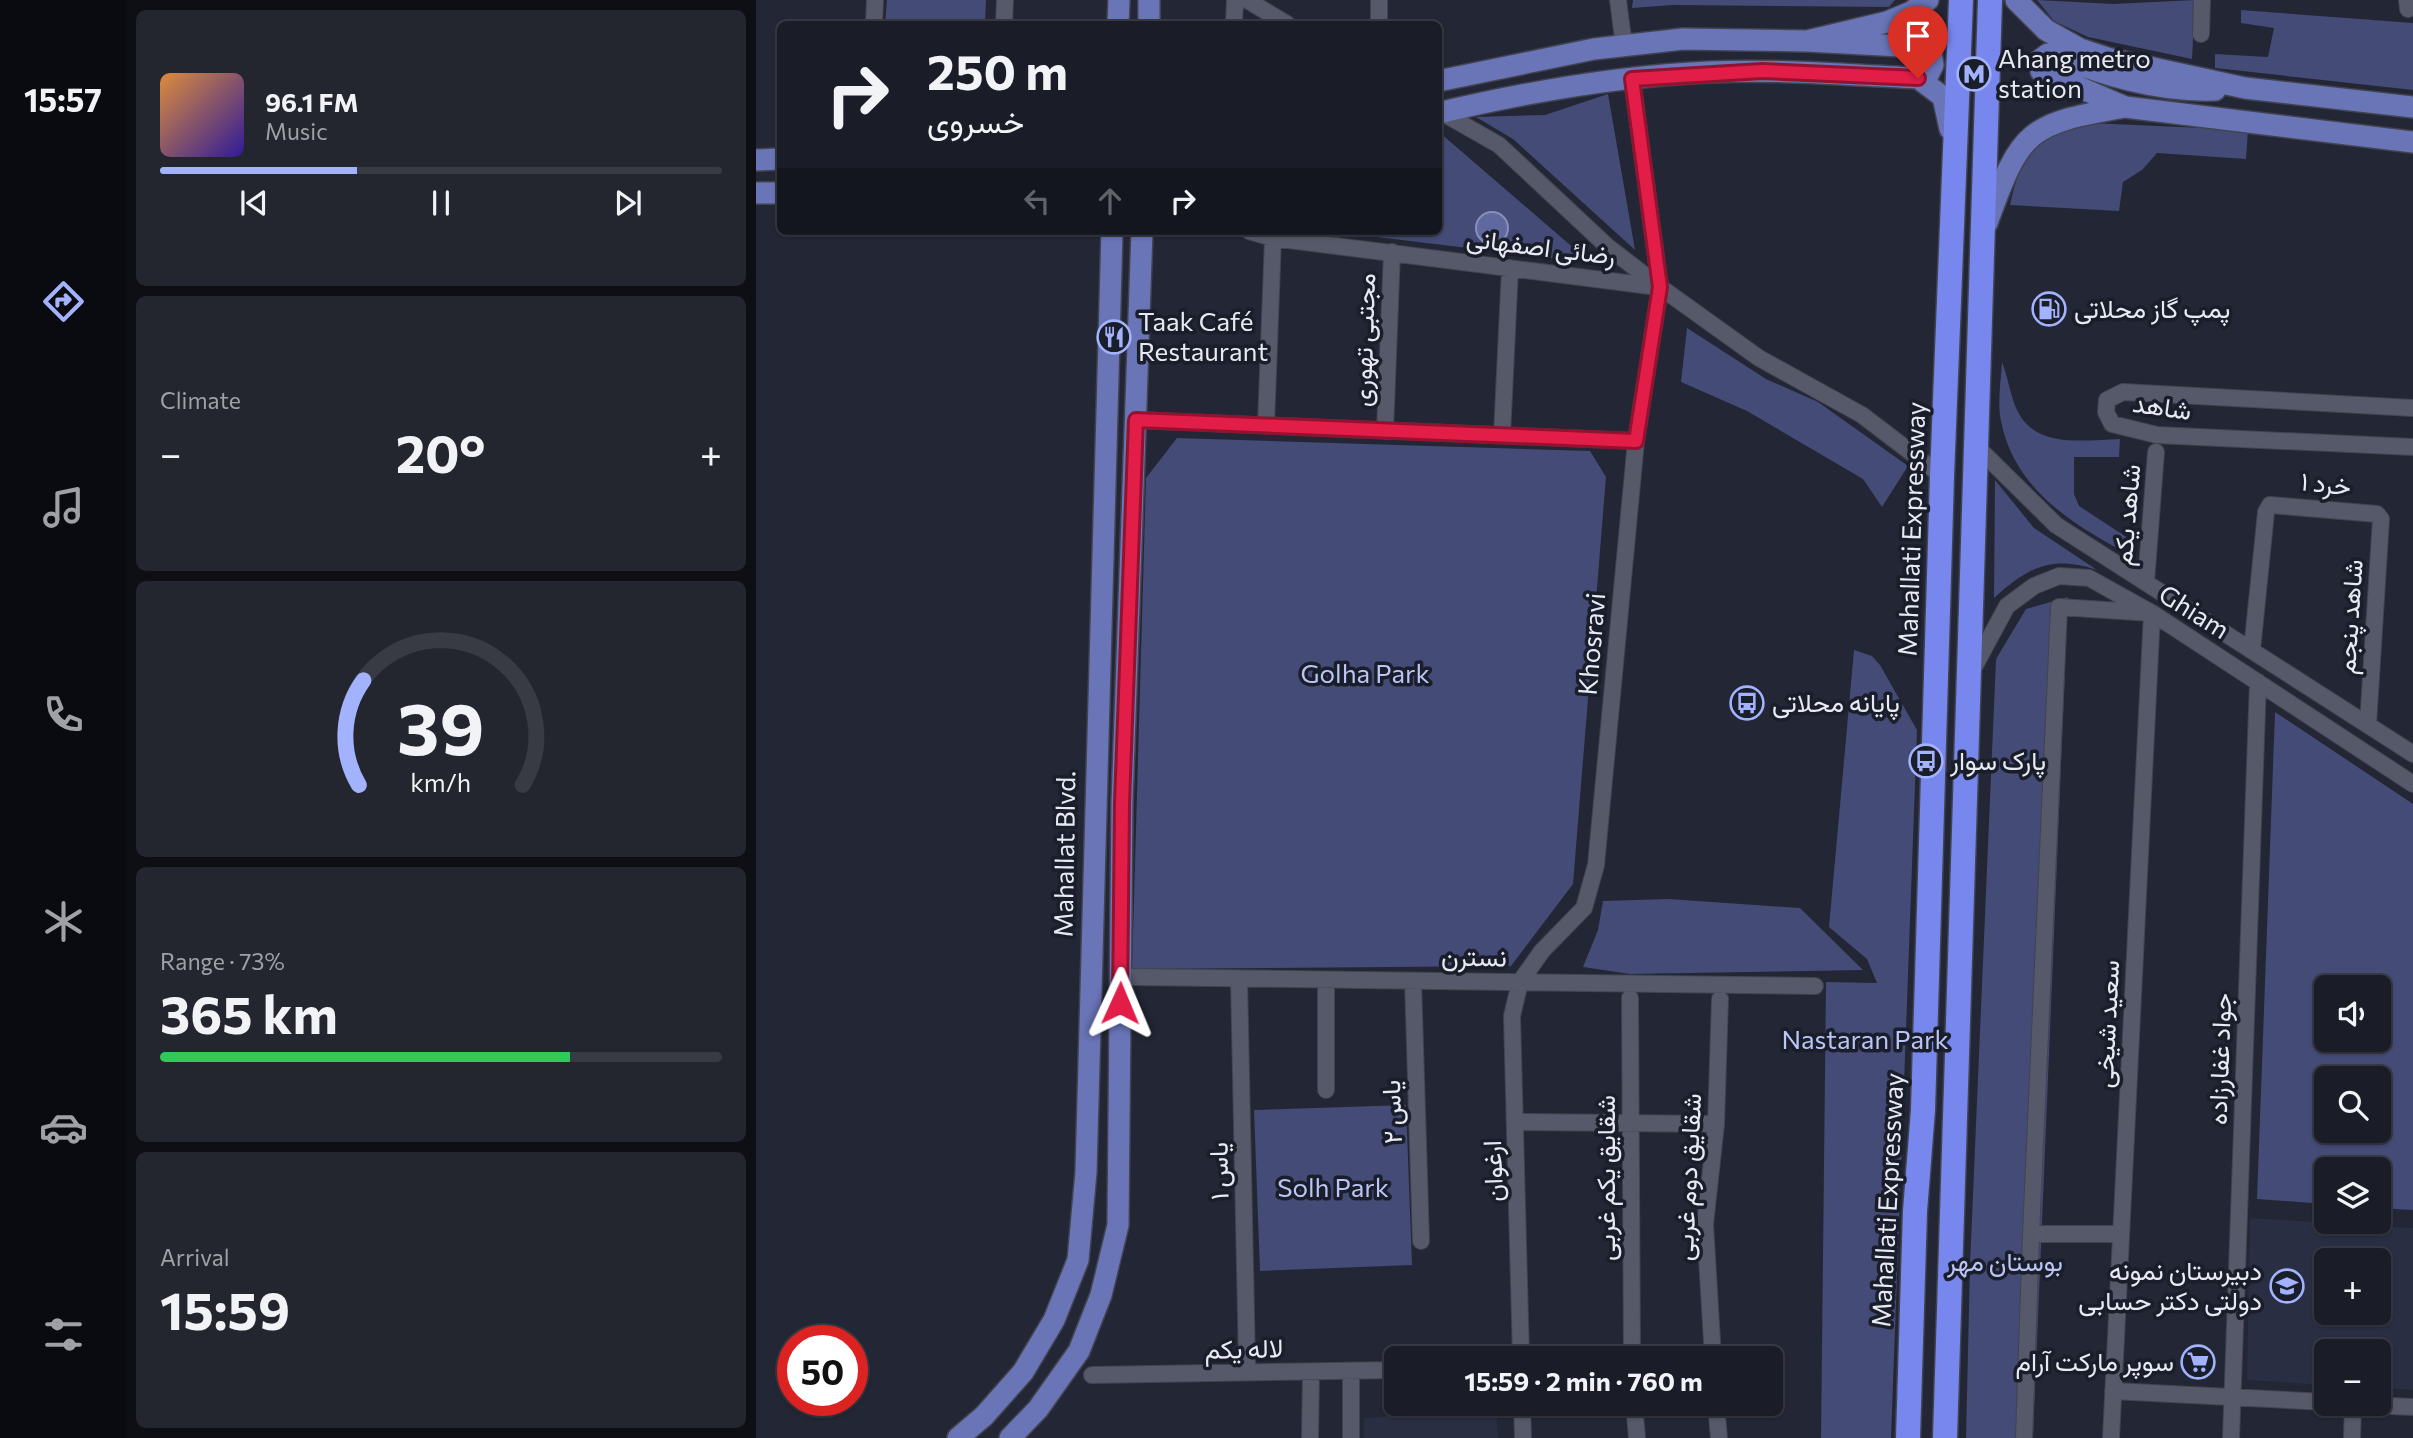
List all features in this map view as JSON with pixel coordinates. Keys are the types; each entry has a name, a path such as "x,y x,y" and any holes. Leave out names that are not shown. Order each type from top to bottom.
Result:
{"highway":[{"name":"Mahallati Expressway","path":"1908,1438 1916,1211 1923,1110 1942,476 1961,0"},
{"path":"1945,1438 1990,0"},
{"path":"1927,996 1935,1015 1945,1017 1959,1001"},
{"path":"1923,1110 1935,1095 1945,1096 1956,1112"}],"main road":[{"path":"1118,21 1119,0"},
{"path":"1149,0 1149,21"},
{"path":"1807,41 1887,22 1911,12 1928,0"},
{"path":"2016,0 2046,30 2080,49 2107,58 2245,88 2413,107"},
{"path":"1442,80 1510,65 1684,39 1807,41 1919,47 1931,53 1933,65 1928,75 1918,78 1706,72 1632,79 1519,94 1442,112"},
{"path":"2245,88 2185,91 2135,83 2048,54 2040,60 2041,71 2125,107 2413,142"},
{"path":"1918,78 1944,97 1956,161"},
{"path":"1984,232 2001,184 2017,153 2036,130 2059,119 2125,107"},
{"path":"756,160 777,159"},
{"path":"756,193 777,193"},
{"path":"1106,235 1111,253"},
{"name":"Mahallat Blvd.","path":"958,1438 984,1416 1023,1372 1055,1320 1078,1260 1086,1172 1112,235"},
{"path":"1010,1438 1038,1409 1079,1351 1101,1295 1118,1224 1122,803 1145,236"}],"street":[{"path":"874,21 875,0"},
{"path":"1004,21 1006,0"},
{"path":"1234,21 1235,0"},
{"path":"1247,0 1282,21"},
{"path":"1379,0 1379,21"},
{"path":"1619,0 1624,46"},
{"path":"2201,34 2202,0"},
{"name":"Khosravi","path":"1520,982 1542,951 1584,908 1596,865 1636,441 1660,287 1632,79"},
{"path":"1442,113 1499,145 1608,247 1660,287 1759,358 1862,415 1942,476"},
{"name":"رضائی اصفهانی","path":"1263,235 1660,287"},
{"path":"1266,425 1273,238"},
{"name":"مجتبی تهوری","path":"1385,431 1392,252"},
{"path":"1502,435 1510,268"},
{"name":"شاهد","path":"2413,408 2123,392 2107,400 2106,412 2112,424 2157,435 2413,447"},
{"path":"1136,420 1636,441"},
{"name":"Ghiam","path":"1977,447 2056,526 2413,754"},
{"name":"شاهد یکم","path":"2146,582 2156,452"},
{"name":"خرد ۱","path":"2252,650 2266,512 2270,505 2377,514"},
{"name":"شاهد پنجم","path":"2368,724 2381,519 2377,514"},
{"path":"2116,593 2119,581 2130,573"},
{"name":"Ghiam","path":"1970,675 2007,606 2034,586 2059,576 2077,575 2152,613 2413,784"},
{"path":"2024,1438 2059,607 2152,613"},
{"name":"سعید شیخی","path":"2111,1438 2152,613"},
{"name":"جواد غفارزاده","path":"2231,1438 2258,682"},
{"name":"نسترن","path":"1132,977 1815,986"},
{"name":"یاس ۱","path":"1239,979 1247,1363"},
{"path":"1326,980 1326,1090"},
{"name":"یاس ۲","path":"1413,981 1421,1241"},
{"name":"ارغوان","path":"1520,982 1513,1016 1521,1346"},
{"name":"شقایق یکم غربی","path":"1630,998 1632,1346"},
{"name":"شقایق دوم غربی","path":"1712,1346 1705,1224 1716,1124 1720,999"},
{"path":"1516,1122 1716,1124"},
{"path":"2031,1234 2121,1234"},
{"name":"لاله یکم","path":"1092,1375 1384,1370"},
{"path":"1351,1371 1351,1438"},
{"path":"1310,1438 1311,1372"},
{"path":"2113,1391 2314,1401"},
{"path":"2391,1406 2413,1407"},
{"path":"1522,1416 1523,1438"},
{"path":"1635,1416 1637,1438"},
{"path":"1717,1416 1719,1438"},
{"path":"2351,1438 2352,1416"}],"shaded area":[{"path":"1492,212 1503,217 1508,228 1503,239 1492,244 1481,239 1476,228 1481,217"},
{"name":"دبیرستان نمونه دولتی دکتر حسابی","path":"2250,1218 2314,1222 2314,1234 2391,1234 2391,1227 2413,1228 2413,1390 2391,1389 2391,1339 2314,1339 2314,1384 2247,1380"},
{"path":"1496,1416 1498,1438 1364,1438 1364,1418"}],"green space":[{"path":"887,0 986,0 985,21 885,21"},
{"path":"1633,0 1895,0 1889,7 1672,5 1632,8"},
{"path":"2037,0 2113,4 2195,0 2192,59 2088,37 2054,21"},
{"path":"2241,10 2413,23 2413,90 2215,68 2215,54 2268,57 2274,28 2241,23"},
{"path":"1608,94 1635,250 1513,139 1476,117 1545,115"},
{"path":"2090,123 2248,130 2246,159 2157,153 2142,170 2123,182 2119,211 2010,205 2020,171 2038,141 2057,127"},
{"path":"1442,135 1591,263 1360,235 1442,235"},
{"path":"1687,328 1766,379 1818,402 1908,466 1882,507 1863,479 1747,411 1681,382"},
{"path":"2002,362 2017,410 2025,422 2036,431 2062,440 2120,439 2119,457 2074,457 2074,494 2079,506 2128,538 2134,557 2070,519 2051,504 2019,467 2008,445 2001,421 1999,399"},
{"name":"Golha Park","path":"1177,438 1590,451 1606,477 1573,884 1511,966 1132,969 1146,478"},
{"path":"1995,480 2034,528 2097,570 2067,564 2041,567 2018,578 1994,598"},
{"name":"بوستان مهر","path":"2068,597 2033,1438 1966,1438 1970,1264 1996,659 2026,609"},
{"name":"Nastaran Park","path":"1854,650 1872,656 1880,665 1917,730 1891,1438 1821,1438 1826,982 1877,983 1867,959 1829,927"},
{"path":"2275,712 2413,804 2413,1210 2391,1209 2391,1157 2314,1157 2314,1203 2257,1199"},
{"path":"1669,899 1800,908 1863,970 1630,974 1583,967 1598,930 1603,901"},
{"name":"Solh Park","path":"1406,1105 1412,1265 1260,1271 1254,1110"}],"place":[{"name":"Ahang metro station","path":"1974,74"},
{"name":"پمپ گاز محلاتی","path":"2049,309"},
{"name":"Taak Café Restaurant","path":"1114,337"},
{"name":"پایانه محلاتی","path":"1747,703"},
{"name":"پارک سوار","path":"1926,761"},
{"name":"دبیرستان نمونه دولتی دکتر حسابی","path":"2287,1286"},
{"name":"سوپر مارکت آرام","path":"2198,1362"}],"route":[{"path":"1120,1003 1122,803 1136,420 1636,441 1660,287 1632,79 1706,72 1762,71 1918,78"}]}
